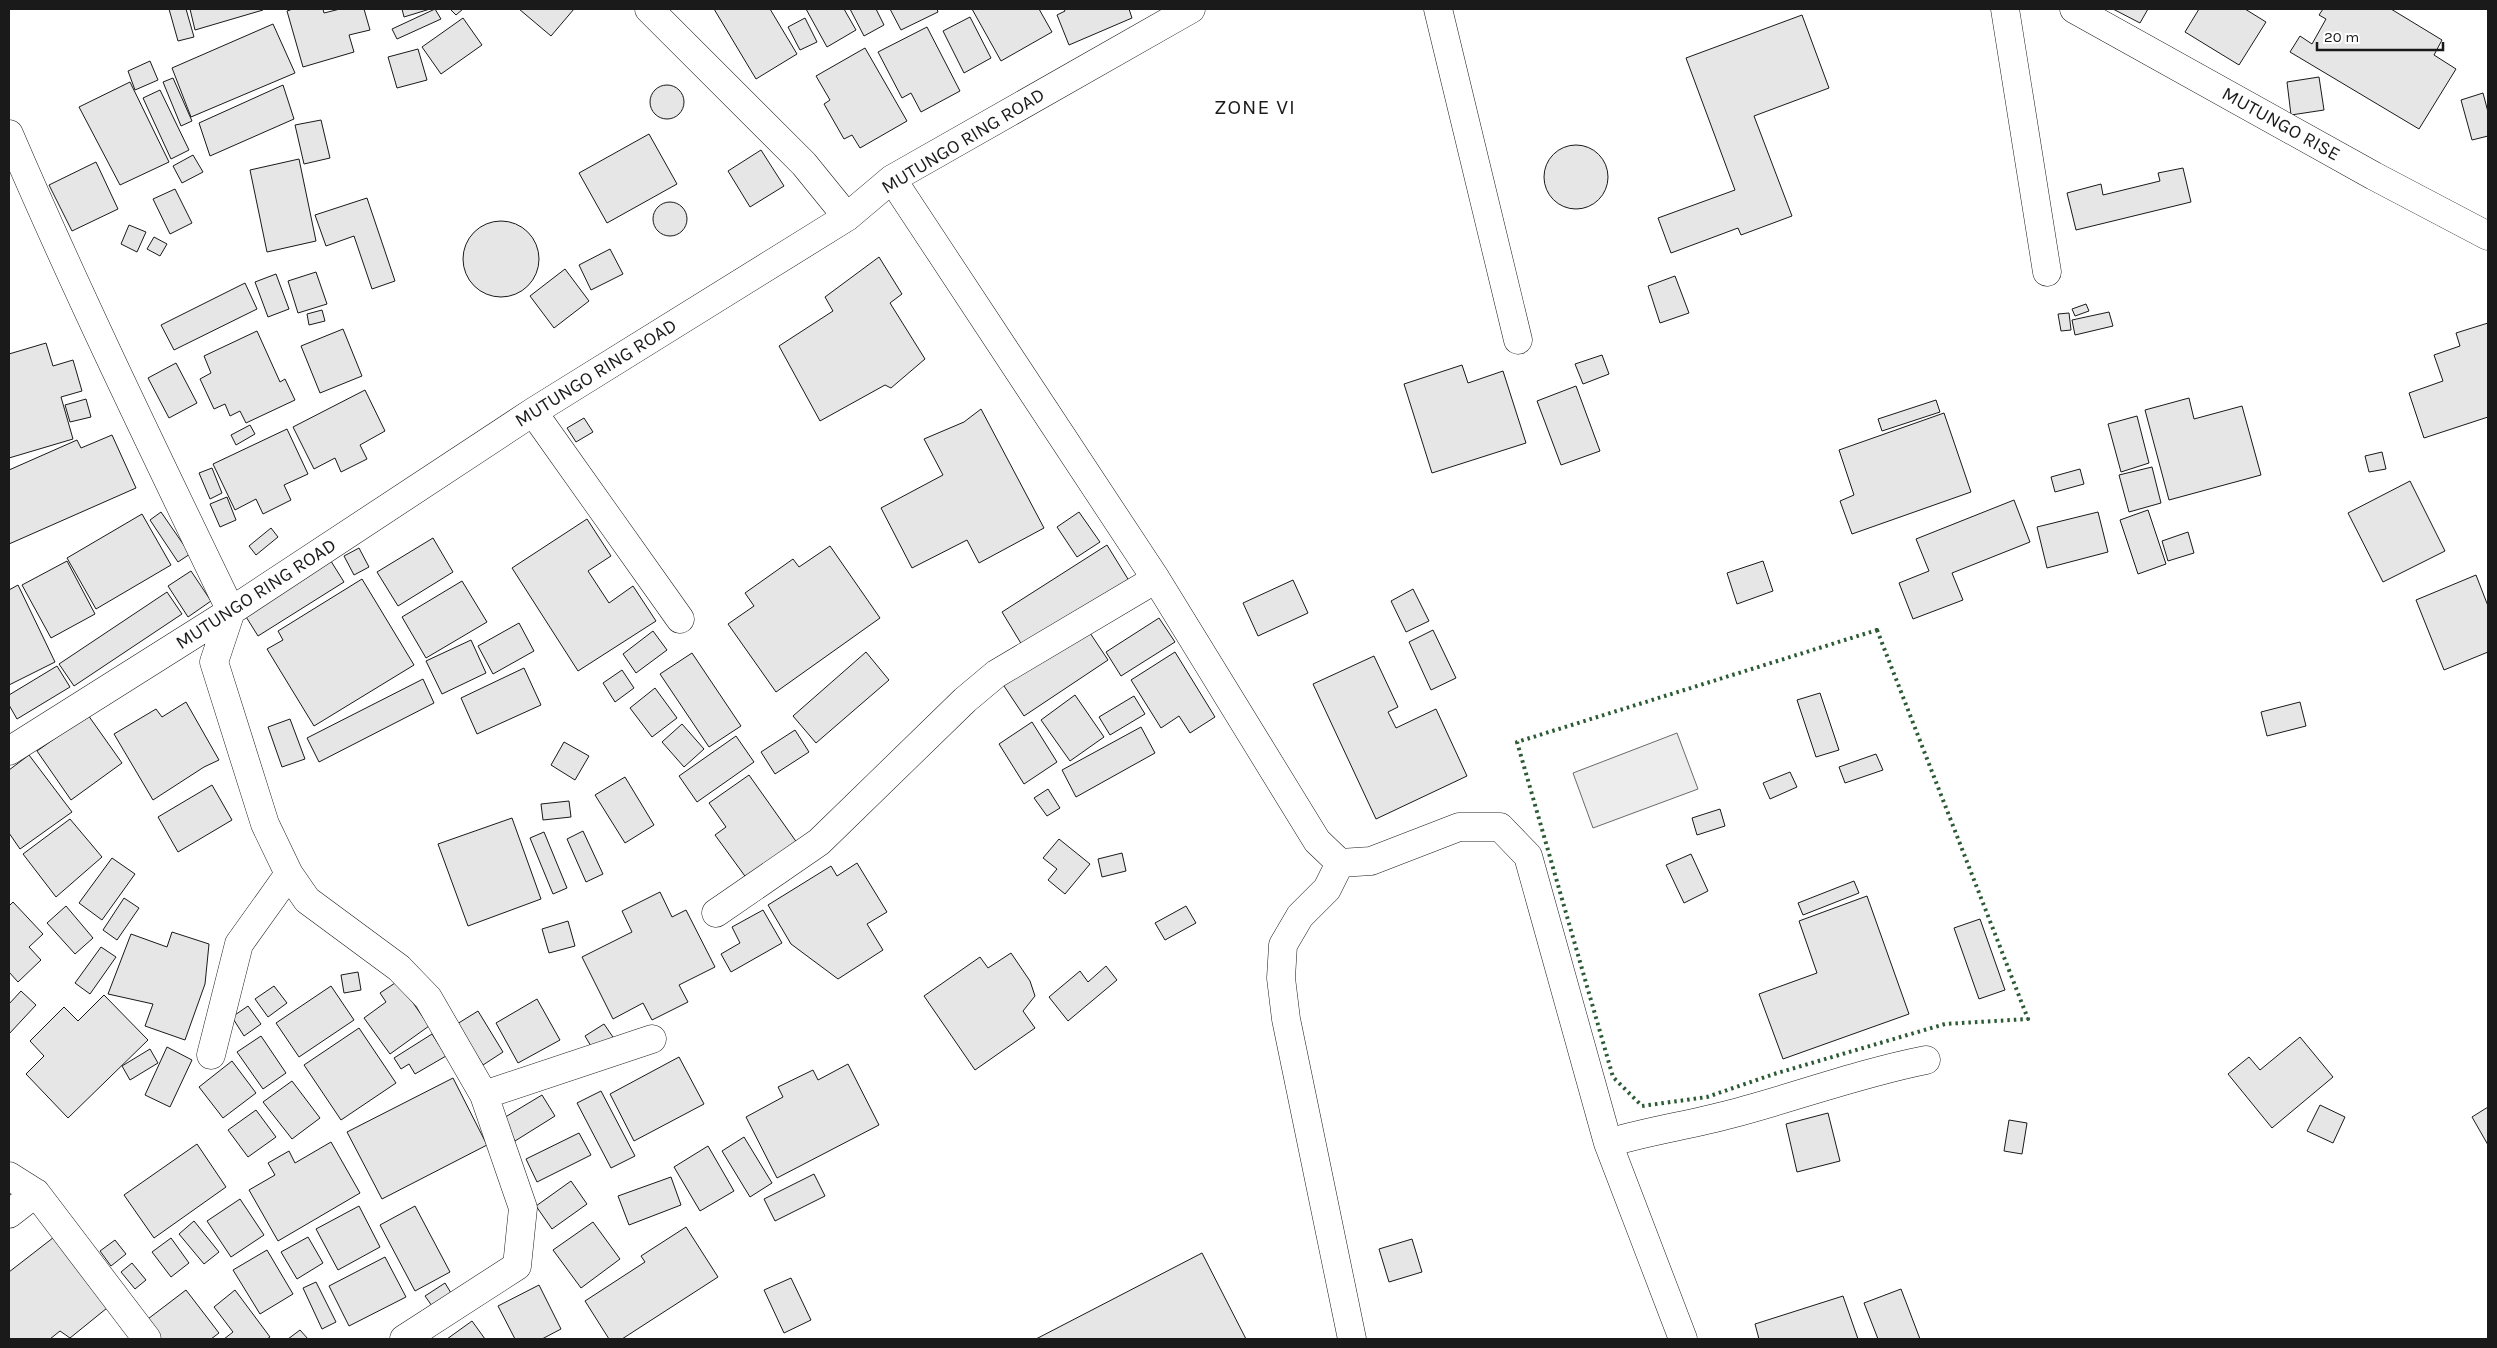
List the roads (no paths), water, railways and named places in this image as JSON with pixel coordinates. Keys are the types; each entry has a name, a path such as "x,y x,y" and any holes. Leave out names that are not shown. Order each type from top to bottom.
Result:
{"street":[{"path":"649,9 804,164 847,217"},
{"name":"MUTUNGO RING ROAD","path":"9,751 231,611 533,412 847,217 892,179 1190,9"},
{"path":"1438,9 1518,340"},
{"path":"2005,9 2047,272"},
{"name":"MUTUNGO RISE","path":"2074,9 2374,176 2488,236"},
{"path":"9,134 38,203 231,611 214,662 265,824 288,874 307,900 399,968 428,998 484,1095 523,1208 517,1266 404,1339"},
{"path":"892,179 1156,579 1317,841 1340,863 1371,861 1460,827 1500,828 1528,856 1608,1143 1683,1339"},
{"path":"533,412 680,619"},
{"path":"716,913 819,842 965,700 996,674 1156,579"},
{"path":"1340,863 1327,889 1300,916 1283,945 1281,978 1286,1019 1352,1339"},
{"path":"211,1055 239,944 288,874"},
{"path":"484,1095 652,1039"},
{"path":"1608,1143 1641,1133 1730,1114 1875,1070 1926,1060"},
{"path":"9,1176 36,1193 147,1339"},
{"path":"9,1214 36,1193"}],"district":[{"name":"ZONE VI","path":"1255,107"}]}
